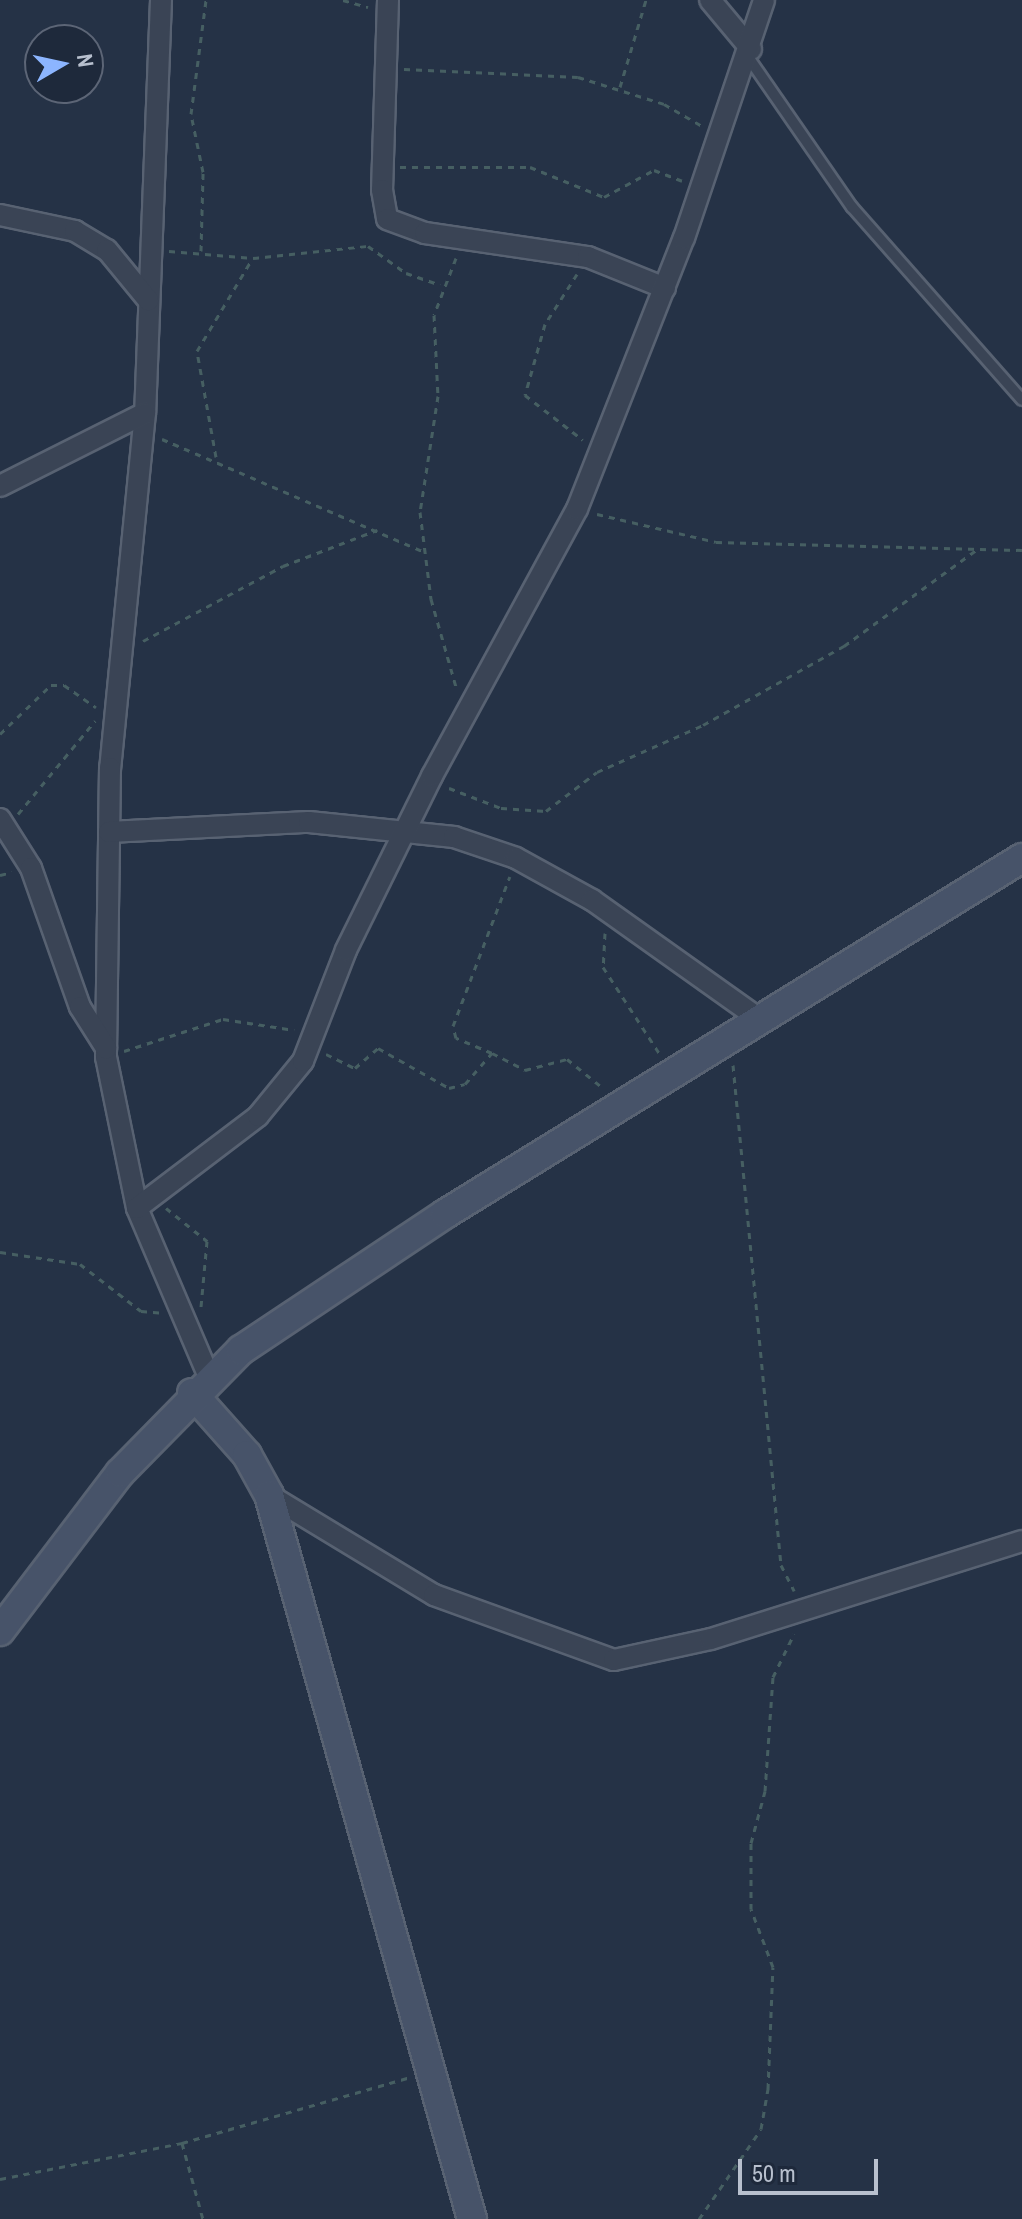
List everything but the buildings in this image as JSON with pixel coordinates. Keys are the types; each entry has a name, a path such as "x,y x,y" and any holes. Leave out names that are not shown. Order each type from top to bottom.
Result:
{"street":[{"path":"161,0 144,423 118,655 109,832 106,1053 141,1203 193,1342 200,1385 247,1455 269,1495 433,2071 472,2219"},
{"path":"710,0 750,53"},
{"path":"141,1203 258,1116 289,1084 311,1040 346,950 432,776 577,509 665,288 715,135 750,53 764,0"},
{"path":"388,6 382,167 387,219 471,240 588,257 665,288"},
{"path":"0,215 75,231 107,250 148,300"},
{"path":"0,486 144,423"},
{"path":"109,832 309,822 408,829 516,858 604,909 762,1021"},
{"path":"2,823 31,868 80,1007 106,1053"},
{"path":"0,1631 200,1385 445,1214 620,1110 1022,858"},
{"path":"269,1495 434,1595 587,1655 647,1654 804,1612 1022,1541"}],"lane":[{"path":"750,53 852,207 1022,400"}],"path":[{"path":"201,251 203,172 191,114 206,0"},
{"path":"343,0 388,6"},
{"path":"620,87 646,0"},
{"path":"388,70 531,72 620,87 715,135"},
{"path":"382,167 530,167 604,197 654,170 696,188"},
{"path":"464,717 422,551 421,489 438,396 440,285 471,240"},
{"path":"150,252 201,251 253,258 368,246 406,273 440,285"},
{"path":"588,257 545,324 525,395 577,438 602,445"},
{"path":"216,457 197,351 253,258"},
{"path":"144,423 216,457 290,498 377,530 422,551"},
{"path":"577,509 716,542 1022,550"},
{"path":"118,655 283,566 377,530"},
{"path":"432,776 482,803 546,811 597,772 639,758 833,653 976,550"},
{"path":"0,734 51,685 64,685 103,712 2,823"},
{"path":"516,858 453,1026 456,1038 525,1070 573,1060 620,1110"},
{"path":"604,909 603,967 674,1075"},
{"path":"106,1053 223,1019 311,1040 355,1068 378,1048 449,1088 465,1084 492,1053"},
{"path":"699,2219 761,2129 773,1967 751,1909 751,1843 765,1791 773,1677 804,1612 781,1565 772,1423 747,1249 746,1156 728,1042"},
{"path":"141,1203 183,1217 207,1241 211,1261 193,1342"},
{"path":"0,1252 80,1264 141,1311 179,1311"},
{"path":"0,2179 182,2143 433,2071"},
{"path":"182,2143 203,2219"}]}
